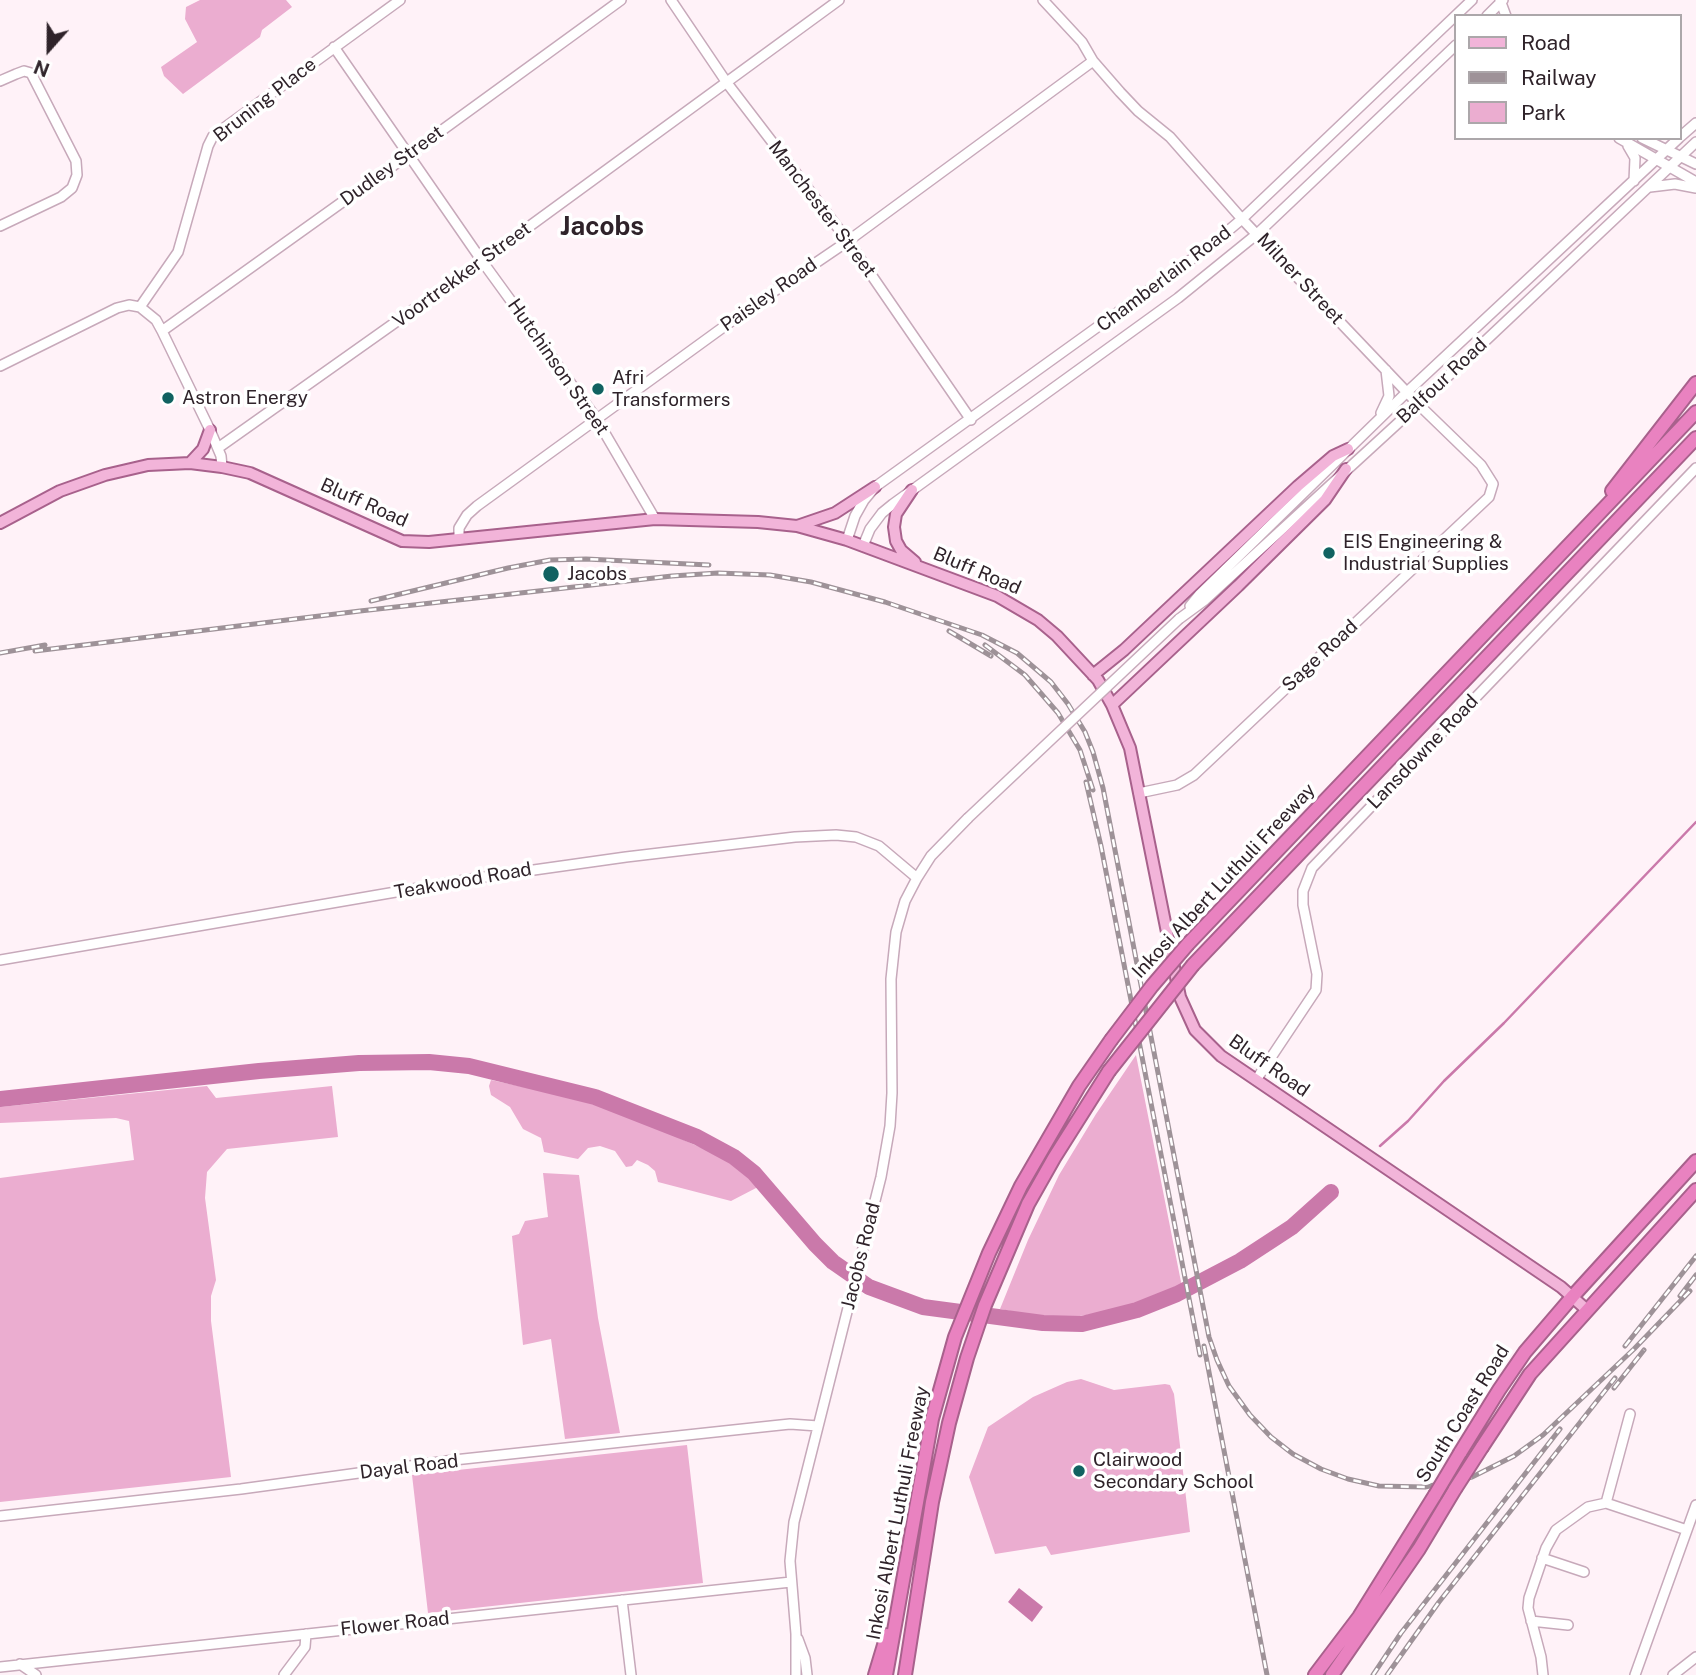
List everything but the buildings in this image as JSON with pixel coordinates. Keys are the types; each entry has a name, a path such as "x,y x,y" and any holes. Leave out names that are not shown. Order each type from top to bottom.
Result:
{"highway":[{"path":"1569,547 1696,383"},
{"name":"Inkosi Albert Luthuli Freeway","path":"887,1675 932,1419 956,1337 969,1301 1021,1186 1079,1086 1152,986 1188,944 1696,412"},
{"name":"Inkosi Albert Luthuli Freeway","path":"905,1675 920,1573 949,1423 985,1305 1028,1204 1054,1157 1109,1071 1193,964 1694,441"},
{"name":"South Coast Road","path":"1315,1675 1359,1617 1517,1363 1573,1296 1696,1161"},
{"name":"South Coast Road","path":"1332,1675 1419,1549 1530,1374 1696,1190"},
{"path":"875,1675 903,1579"},
{"path":"911,1642 911,1675"}],"main road":[{"path":"190,463 203,449 210,430"},
{"path":"1093,675 1298,486 1333,456 1348,449"},
{"name":"Bluff Road","path":"0,523 60,491 94,479 148,466 190,463 250,473 402,541 413,543 655,519 758,522 797,526 847,540 997,596 1030,614 1066,645 1093,675 1112,705 1130,748 1180,997 1186,1015 1207,1043 1221,1056 1573,1296 1587,1310"},
{"path":"1112,705 1325,500 1346,469"},
{"path":"797,526 835,513 875,487"},
{"path":"912,490 896,514 894,527 896,541 901,550 919,566"}],"street":[{"name":"Bruning Place","path":"140,307 178,252 213,136 400,0"},
{"name":"Dudley Street","path":"162,331 621,0"},
{"name":"Manchester Street","path":"671,0 727,83 848,241 971,420"},
{"name":"Voortrekker Street","path":"218,448 482,261 839,0"},
{"name":"Milner Street","path":"1043,0 1082,42 1093,61 1138,111 1170,137 1242,219 1418,404 1481,465 1493,484 1489,497"},
{"name":"Chamberlain Road","path":"1457,14 1472,0"},
{"path":"1489,14 1502,1"},
{"name":"Chamberlain Road","path":"847,540 859,508 875,487 1182,267 1242,219 1454,17"},
{"name":"Hutchinson Street","path":"334,47 482,261 596,418 655,519"},
{"name":"Chamberlain Road","path":"863,546 870,529 882,513 1178,298 1257,234 1454,47"},
{"name":"Paisley Road","path":"459,539 459,528 477,506 743,313 848,241 1093,61"},
{"path":"0,82 24,71 31,73 76,161 77,175 72,188 61,197 0,226"},
{"name":"Balfour Road","path":"1682,136 1696,123"},
{"path":"1621,140 1696,182"},
{"path":"1621,140 1635,158 1634,181"},
{"path":"1647,140 1696,164"},
{"name":"Balfour Road","path":"917,878 931,856 968,818 1181,617 1199,595 1348,449 1678,140"},
{"name":"Balfour Road","path":"1181,617 1205,600 1418,404 1696,142"},
{"path":"1649,187 1675,184 1696,188"},
{"path":"1537,271 1548,283"},
{"path":"0,366 117,307 140,307 156,320 162,331 218,448 222,467"},
{"path":"1372,427 1389,396 1386,370"},
{"name":"Lansdowne Road","path":"1256,1080 1316,990 1317,974 1303,905 1303,891 1312,868 1696,468"},
{"name":"Sage Road","path":"1139,793 1177,785 1195,775 1489,497"},
{"name":"Teakwood Road","path":"0,960 514,872 795,837 836,835 870,842 879,846 917,878"},
{"name":"Jacobs Road","path":"796,1675 796,1634 790,1560 794,1522 881,1177 890,1126 892,1093 893,947 905,901 917,878"},
{"path":"1606,1503 1630,1414"},
{"name":"Dayal Road","path":"0,1516 250,1488 454,1460 790,1424 818,1426"},
{"path":"1543,1675 1531,1621 1529,1598 1550,1538 1564,1523 1588,1507 1606,1503 1687,1530"},
{"path":"1635,1675 1696,1505"},
{"path":"1542,1558 1584,1572"},
{"name":"Flower Road","path":"0,1667 791,1582"},
{"path":"622,1600 631,1675"},
{"path":"1531,1621 1568,1625"},
{"path":"284,1675 305,1647 306,1634"},
{"name":"Jacobs Road","path":"796,1634 805,1658 807,1675"},
{"path":"1673,1675 1696,1657"},
{"path":"20,1664 36,1675"}],"green space":[{"path":"200,0 286,0 292,7 262,30 260,37 183,94 164,76 161,67 197,42 185,19 186,7"},
{"path":"1136,1055 1182,1287 1100,1313 1073,1317 1047,1318 1000,1309 1028,1240 1059,1175"},
{"path":"491,1080 584,1100 643,1122 722,1157 742,1170 758,1187 731,1201 658,1182 655,1171 648,1165 637,1160 632,1166 626,1167 615,1151 600,1146 588,1148 578,1159 544,1152 541,1138 523,1129 510,1107 491,1095"},
{"path":"207,1086 216,1098 332,1086 338,1137 227,1149 207,1172 205,1198 216,1280 211,1296 211,1321 231,1477 0,1502 0,1178 134,1160 129,1121 116,1118 0,1123 0,1107"},
{"path":"543,1173 579,1175 598,1318 620,1433 565,1439 551,1339 523,1345 512,1236 519,1234 525,1221 548,1217"},
{"path":"1081,1379 1114,1390 1170,1385 1174,1394 1190,1532 1051,1555 1046,1546 995,1554 969,1477 988,1427 1033,1397 1067,1382"},
{"path":"687,1445 703,1583 428,1613 412,1475"}],"shaded area":[{"path":"1019,1588 1043,1607 1032,1622 1008,1602"}],"waterway":[{"path":"1380,1146 1504,1023 1696,822"},
{"path":"0,1099 359,1063 429,1062 469,1066 595,1097 697,1137 734,1157 754,1173 833,1262 869,1287 923,1307 1043,1323 1082,1324 1137,1310 1177,1294 1240,1261 1292,1227 1331,1192"}],"railway":[{"path":"371,601 550,560 586,559 709,565"},
{"path":"35,651 360,611 718,573 770,575 811,582 885,602 982,635 1017,653 1051,682 1085,732 1093,752 1103,788 1209,1337 1229,1386 1250,1415 1271,1437 1293,1454 1321,1469 1379,1486 1425,1487 1472,1477 1514,1456 1543,1435 1634,1349 1690,1291"},
{"path":"949,631 991,656"},
{"path":"0,653 45,645"},
{"path":"985,645 1025,675 1058,713 1080,750 1093,790"},
{"path":"1086,782 1101,846 1200,1355"},
{"path":"1625,1346 1696,1256"},
{"path":"1680,1296 1696,1275"},
{"path":"1204,1346 1267,1675"},
{"path":"1614,1388 1644,1350"},
{"path":"1387,1675 1439,1602 1615,1378"},
{"path":"1373,1675 1401,1633 1560,1429"}],"place":[{"name":"Afri Transformers","path":"598,389"},
{"name":"Astron Energy","path":"168,398"},
{"name":"EIS Engineering & Industrial Supplies","path":"1329,553"},
{"name":"Jacobs","path":"551,574"},
{"name":"Clairwood Secondary School","path":"1079,1471"}],"district":[{"name":"Jacobs","path":"602,227"}]}
